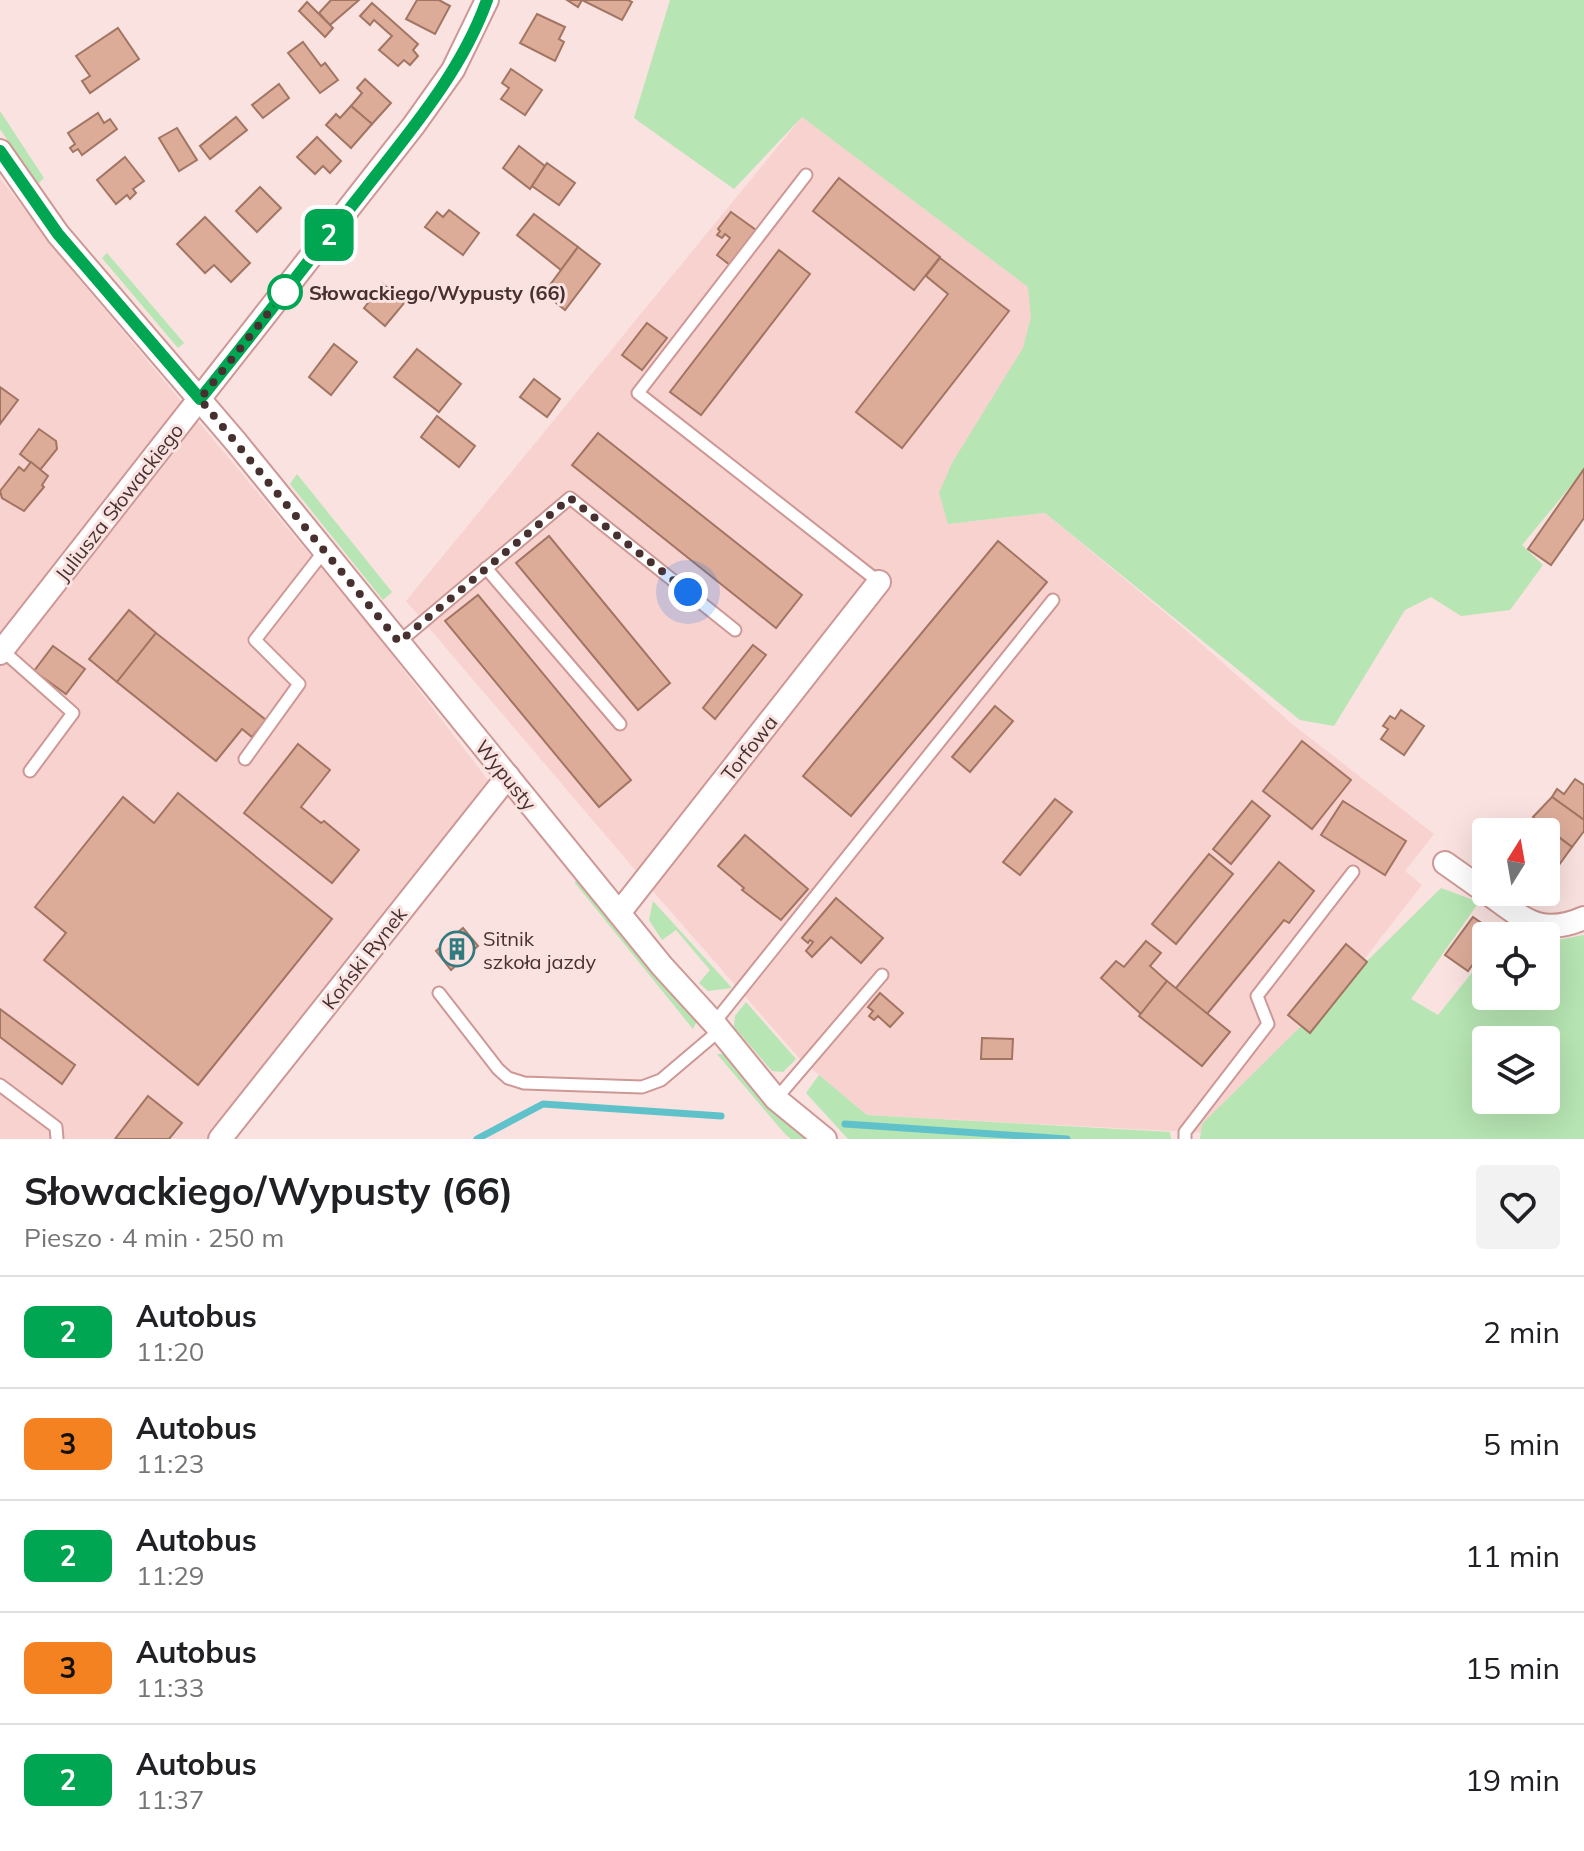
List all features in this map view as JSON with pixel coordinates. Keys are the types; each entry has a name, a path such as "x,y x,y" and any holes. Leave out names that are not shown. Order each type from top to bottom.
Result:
{"street":[{"name":"Juliusza Słowackiego","path":"1,652 414,125 453,70 480,20 487,0"},
{"name":"Wypusty","path":"0,151 58,234 325,550 619,913 776,1099 825,1139"},
{"name":"Torfowa","path":"619,913 879,582"},
{"name":"Koński Rynek","path":"220,1139 508,776"},
{"path":"1445,863 1472,882"},
{"path":"1506,906 1535,926 1558,927 1584,918"}],"lane":[{"path":"806,175 638,393 879,582"},
{"path":"399,642 570,498 735,630"},
{"path":"245,759 299,684 255,640 325,550"},
{"path":"486,568 620,724"},
{"path":"439,993 508,1078 524,1083 642,1087 661,1080 717,1027 1053,600"},
{"path":"1,652 73,713 30,771"},
{"path":"1185,1139 1185,1132 1268,1024 1257,996 1353,872"},
{"path":"776,1099 882,975"},
{"path":"0,1085 56,1127 57,1139"}],"shaded area":[{"path":"802,117 1093,336 949,524 1045,513 1181,626 1292,724 1434,834 1405,871 1422,885 1228,1134 867,1115 799,1058 406,601"},
{"path":"0,178 69,267 372,629 498,793 218,1139 0,1139"}],"green space":[{"path":"670,0 1584,0 1584,470 1522,545 1543,565 1510,610 1461,616 1431,597 1405,610 1334,726 1300,720 1045,513 948,524 939,493 952,463 1023,348 1031,317 1028,287 802,117 734,189 634,118"},
{"path":"0,111 44,178 38,184 0,129"},
{"path":"107,253 184,343 178,348 102,258"},
{"path":"297,474 392,592 383,600 290,484"},
{"path":"577,873 697,1021 693,1029 575,883"},
{"path":"1441,888 1472,899 1472,906 1476,906 1411,999 1438,1015 1472,972 1472,1010 1560,1010 1560,939 1584,935 1584,1139 1200,1139 1202,1124"},
{"path":"653,901 732,988 708,991 699,983 710,970 676,930 662,940 649,920"},
{"path":"746,1002 796,1059 783,1072 772,1071 734,1027 735,1016"},
{"path":"717,1054 724,1054 806,1139 791,1139 785,1134"},
{"path":"819,1075 867,1115 1170,1132 1171,1139 848,1139 806,1093"}],"building":[{"path":"331,0 359,0 330,25 319,13"},
{"path":"417,0 439,0 450,6 435,34 406,19"},
{"path":"567,0 582,0 578,7"},
{"path":"582,0 628,0 632,2 622,20"},
{"path":"307,2 333,28 325,37 299,11"},
{"path":"372,3 418,44 413,50 418,56 410,65 404,60 398,66 379,50 392,36 374,20 370,25 360,16"},
{"path":"537,14 565,27 559,39 564,42 555,61 520,43"},
{"path":"118,28 139,59 90,93 82,81 90,76 76,56"},
{"path":"303,42 321,66 325,63 338,80 320,93 288,53"},
{"path":"511,69 542,90 525,115 501,99 509,88 502,83"},
{"path":"365,79 391,103 372,124 351,106 362,93 357,88"},
{"path":"279,84 289,98 263,118 252,105"},
{"path":"351,106 372,124 351,148 326,125 336,114 340,118"},
{"path":"98,113 104,123 110,119 117,129 82,155 78,149 73,152 70,148 75,144 68,133"},
{"path":"236,117 247,130 210,159 200,146"},
{"path":"177,128 197,160 179,171 159,138"},
{"path":"317,137 341,161 330,173 323,166 315,174 297,157"},
{"path":"519,146 545,166 530,189 503,168"},
{"path":"125,157 144,181 133,189 136,193 130,199 127,195 116,204 97,180"},
{"path":"547,163 575,183 559,205 532,186"},
{"path":"839,178 940,257 914,290 813,211"},
{"path":"260,187 281,208 257,232 236,211"},
{"path":"449,210 479,233 463,255 425,227 437,212 443,217"},
{"path":"731,212 756,230 730,265 717,255 730,238 725,234 722,238 717,235"},
{"path":"534,214 578,247 561,270 517,235"},
{"path":"205,217 250,263 231,282 214,265 205,273 177,244"},
{"path":"578,247 600,264 565,310 544,293"},
{"path":"779,250 810,274 701,415 670,392"},
{"path":"940,258 1009,311 902,448 856,412 948,294 926,276"},
{"path":"383,284 405,302 385,326 364,308"},
{"path":"647,323 667,338 642,370 622,355"},
{"path":"334,344 357,362 331,395 309,377"},
{"path":"417,349 461,384 439,412 394,377"},
{"path":"534,379 560,399 547,417 520,397"},
{"path":"0,387 18,400 0,424"},
{"path":"437,416 475,446 459,467 421,437"},
{"path":"39,429 56,441 57,449 40,470 20,454"},
{"path":"598,433 802,595 776,628 572,465"},
{"path":"31,462 48,476 42,485 44,487 24,511 2,498 0,491 19,467 24,471"},
{"path":"1584,469 1584,518 1551,565 1528,549"},
{"path":"549,536 670,683 638,710 516,563"},
{"path":"998,541 1047,582 851,816 803,776"},
{"path":"478,595 631,780 599,807 445,621"},
{"path":"129,610 156,633 117,682 89,659"},
{"path":"156,633 266,720 252,737 242,729 216,761 117,682"},
{"path":"753,645 766,655 715,719 703,708"},
{"path":"53,646 85,669 66,694 34,671"},
{"path":"995,706 1013,721 970,772 952,757"},
{"path":"1401,710 1424,726 1404,755 1381,739 1388,729 1383,726 1390,716 1395,719"},
{"path":"1302,741 1351,780 1312,829 1263,791"},
{"path":"298,744 330,770 301,807 321,823 324,821 359,850 332,883 244,813"},
{"path":"1575,779 1584,785 1584,820 1552,797 1557,789 1564,794"},
{"path":"178,793 332,919 198,1085 44,960 66,933 35,907 123,797 154,823"},
{"path":"1552,797 1584,820 1584,831 1572,847 1560,838 1560,818 1533,817"},
{"path":"1055,799 1072,812 1020,875 1003,862"},
{"path":"1252,801 1270,816 1231,864 1213,849"},
{"path":"1343,801 1406,841 1385,875 1321,835"},
{"path":"745,835 808,889 781,920 742,890 744,888 718,866"},
{"path":"1560,838 1572,847 1560,864"},
{"path":"1209,854 1233,874 1176,944 1152,924"},
{"path":"1279,862 1314,891 1289,923 1284,920 1207,1014 1175,989"},
{"path":"836,898 883,938 861,963 831,937 812,957 806,951 813,942 810,940 808,943 802,938"},
{"path":"1473,917 1480,922 1472,922 1472,965 1468,971 1445,955"},
{"name":"Sitnik szkoła jazdy","path":"463,928 478,946 451,970 436,951"},
{"path":"1146,941 1161,953 1150,966 1167,981 1141,1014 1101,978 1116,961 1124,967"},
{"path":"1346,944 1367,962 1310,1033 1288,1015"},
{"path":"1167,981 1230,1032 1202,1066 1139,1016"},
{"path":"880,993 903,1013 890,1027 878,1016 874,1020 869,1016 873,1011 868,1007"},
{"path":"0,1009 75,1065 62,1084 0,1037"},
{"path":"982,1038 1013,1039 1012,1059 981,1059"},
{"path":"148,1096 182,1123 169,1139 115,1139"}],"waterway":[{"path":"477,1139 543,1104 721,1116"},
{"path":"845,1124 1067,1139"}],"bus line":[{"name":"2","path":"0,151 58,234 200,399 414,125 453,70 480,20 487,0"}],"place":[{"name":"Słowackiego/Wypusty (66)","path":"285,292"},
{"name":"Sitnik szkoła jazdy","path":"457,949"}],"route":[{"path":"285,292 200,399 399,642 570,498 688,592"}]}
